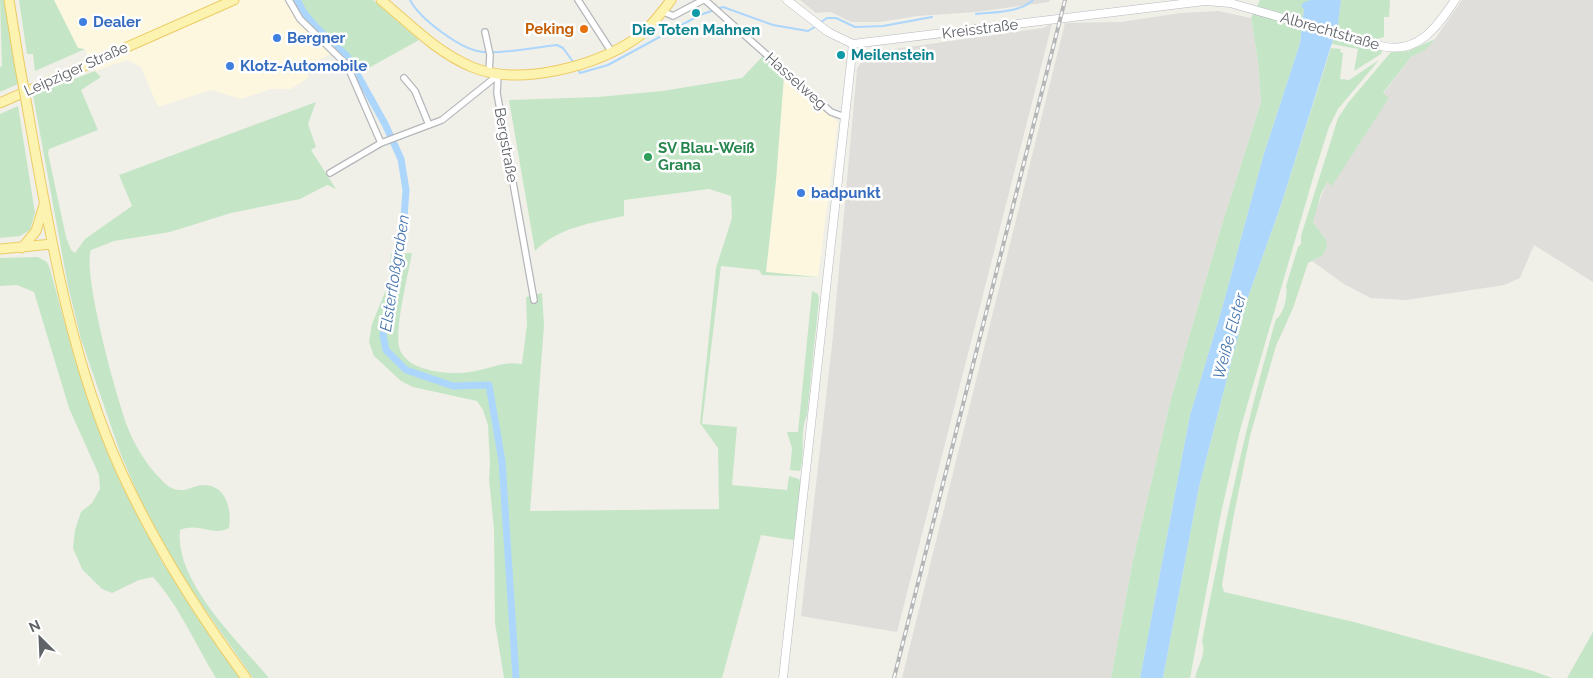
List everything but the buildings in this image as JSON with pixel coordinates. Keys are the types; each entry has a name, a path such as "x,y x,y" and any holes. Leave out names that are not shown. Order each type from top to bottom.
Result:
{"main road":[{"path":"9,0 52,244 70,320 89,385 118,463 145,520 167,560 211,631 246,678"},
{"name":"Leipziger Straße","path":"0,102 234,0"},
{"path":"381,0 442,50 462,62 493,74 526,76 582,63 638,37 664,13 671,0"},
{"path":"787,0 822,27 853,44"},
{"name":"Albrechtstraße","path":"1037,22 1205,0 1221,1 1381,46 1401,47 1421,40 1433,31 1456,0"},
{"name":"Kreisstraße","path":"853,44 1037,22"},
{"name":"Hasselweg","path":"783,678 853,44"},
{"path":"22,248 36,230 44,205"},
{"path":"0,249 52,244"}],"street":[{"path":"289,0 300,19 347,65 380,143"},
{"path":"578,0 611,51"},
{"name":"Hasselweg","path":"664,13 671,16 704,0 716,8 831,112 845,117"},
{"path":"485,32 493,74"},
{"name":"Bergstraße","path":"330,173 380,143 442,120 493,74 498,93 534,300"},
{"path":"404,78 415,91 428,125"}],"shaded area":[{"path":"54,0 293,0 305,20 338,50 308,66 308,78 291,89 271,89 241,99 211,90 158,107 141,67 127,60 95,71 85,49 78,49"},
{"path":"800,0 1050,0 1049,2 976,12 917,16 880,22 851,22 831,12 816,13"},
{"path":"1462,0 1593,0 1593,282 1534,245 1520,278 1504,285 1406,300 1371,298 1344,284 1312,261 1322,256 1326,240 1313,222 1314,215 1327,182 1332,185 1388,99 1383,94 1411,57 1424,50 1435,39"},
{"path":"1218,11 1251,18 1258,61 1261,102 1220,231 1171,399 1133,560 1111,678 902,678 1065,23 1121,22 1181,13"},
{"path":"1052,24 897,632 801,616 833,336 857,69 862,60 873,52 1043,28"},
{"path":"784,76 838,122 818,277 766,272 776,180"}],"green space":[{"path":"0,0 4,0 18,84 0,92 0,67 2,66"},
{"path":"19,0 54,0 78,48 85,49 35,71 33,54 27,54"},
{"path":"293,0 373,0 419,40 356,75 341,55 306,21"},
{"path":"1260,0 1311,0 1304,9 1300,43 1263,157 1223,305 1190,415 1140,678 1111,678 1133,560 1171,399 1220,231 1261,102 1258,61 1251,18"},
{"path":"1341,0 1390,0 1389,17 1384,17 1384,37 1375,40 1337,29"},
{"path":"1335,35 1343,38 1344,41 1346,38 1359,42 1360,45 1362,43 1382,50 1381,54 1354,71 1358,49 1332,44"},
{"path":"1435,39 1425,50 1411,57 1383,93 1389,98 1332,186 1327,182 1321,194 1313,222 1326,240 1327,248 1322,256 1308,263 1293,308 1276,346 1250,436 1222,585 1224,592 1354,622 1533,671 1552,678 1195,678 1203,656 1202,641 1218,560 1254,399 1276,319 1279,317 1285,304 1286,286 1298,247 1301,244 1301,236 1338,118 1348,103 1391,52 1408,51"},
{"path":"1331,48 1341,49 1340,52 1343,53 1340,79 1349,80 1379,60 1338,109 1329,127 1315,171 1240,430 1221,513 1190,678 1163,678 1199,487 1248,297 1280,208"},
{"path":"763,56 784,76 776,180 766,272 818,277 762,275 759,270 721,266 702,424 737,427 732,485 787,490 789,476 799,479 801,483 795,538 793,540 761,535 722,678 504,678 495,623 494,529 489,479 488,425 483,410 477,401 413,387 401,381 374,356 369,342 372,324 388,285 391,254 412,253 400,314 399,347 403,355 410,362 429,370 461,373 502,364 522,364 527,324 526,297 542,293 544,325 530,511 719,509 718,448 700,423 716,268 732,218 731,196 709,189 624,200 624,216 565,231 554,236 535,251 509,100 598,97 662,91 742,78"},
{"path":"95,71 101,77 81,90 98,130 49,149 48,153 66,237 71,250 75,253 85,239 132,206 119,175 316,102 308,124 316,147 311,150 336,189 327,185 300,199 231,213 170,232 114,241 91,250 91,284 96,309 109,365 130,434 143,458 151,468 175,490 205,485 212,486 223,495 229,507 229,528 217,531 194,528 180,530 181,550 187,570 211,610 269,678 253,678 185,581 143,506 121,455 81,339 68,286 33,95"},
{"path":"18,106 35,213 30,230 20,236 0,238 0,114"},
{"path":"38,257 47,262 50,269 76,364 125,487 162,562 241,678 216,678 179,613 153,577 139,580 112,593 102,589 82,569 73,548 75,530 81,512 92,503 100,489 99,475 69,408 34,292 17,285 0,286 0,258"},
{"path":"812,291 818,294 819,299 807,415 803,429 800,471 790,470 792,448 787,432 798,432"},
{"path":"1593,632 1593,678 1567,678"}],"water":[{"name":"Weiße Elster","path":"1311,0 1341,0 1338,24 1280,208 1248,297 1199,487 1163,678 1140,678 1190,415 1223,305 1263,157 1300,43 1304,9 1301,6 1304,2"}],"waterway":[{"name":"Elsterfloßgraben","path":"297,0 304,13 317,28 347,56 385,124 401,159 406,190 403,231 393,294 383,335 386,350 406,370 453,386 489,385 502,461 516,678"},
{"path":"410,0 415,8 442,33 475,50 501,52 557,45 563,48 574,63"},
{"path":"976,14 1014,10 1033,0"},
{"path":"578,69 580,73 608,65 700,15 723,7 773,25 808,31 818,25"},
{"path":"821,22 827,18 836,18 855,27 883,26 932,17"}],"railway":[{"path":"894,678 1065,0"}],"place":[{"name":"Die Toten Mahnen","path":"696,13"},
{"name":"Dealer","path":"83,22"},
{"name":"Peking","path":"584,29"},
{"name":"Bergner","path":"277,38"},
{"name":"Meilenstein","path":"841,55"},
{"name":"Klotz-Automobile","path":"230,66"},
{"name":"SV Blau-Weiß Grana","path":"648,157"},
{"name":"badpunkt","path":"801,193"}]}
